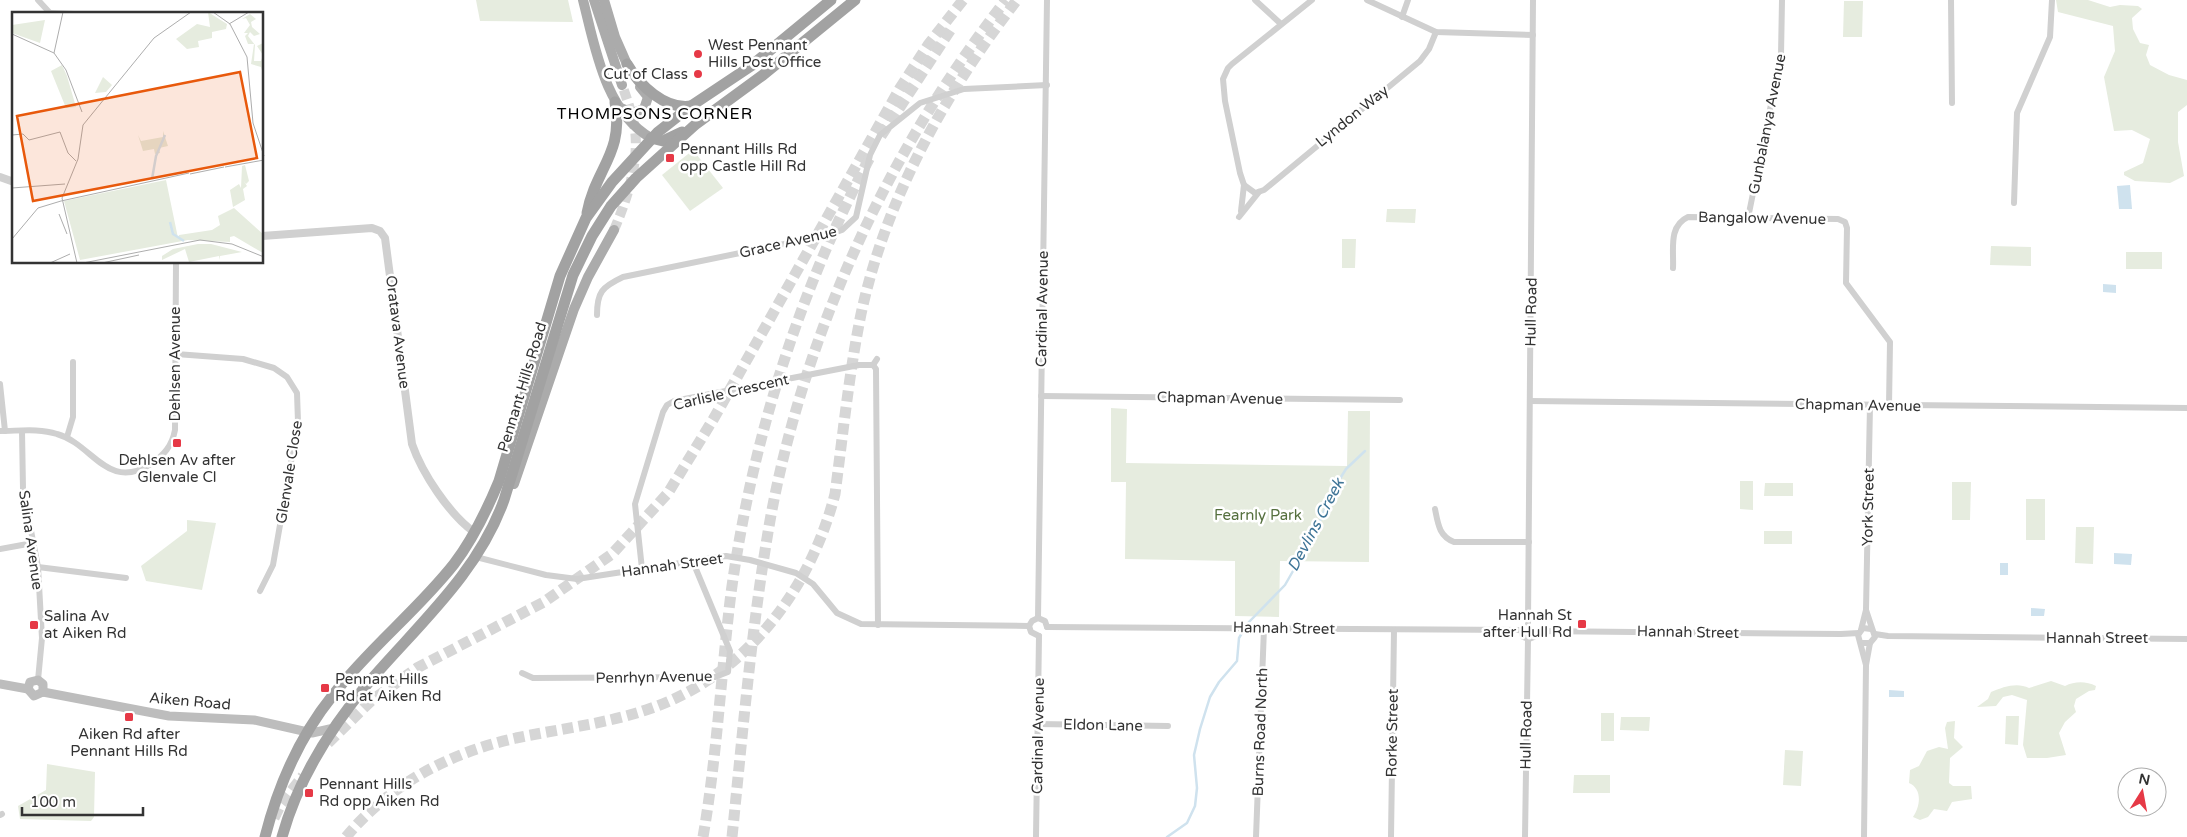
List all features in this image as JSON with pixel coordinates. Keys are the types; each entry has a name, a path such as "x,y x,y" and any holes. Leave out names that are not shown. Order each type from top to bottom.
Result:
{"highway":[{"name":"Pennant Hills Road","path":"265,837 286,775 307,732 347,678 447,572 474,532 498,481 560,276 586,218 612,182 652,138 691,106 751,66 831,0"},
{"name":"Pennant Hills Road","path":"282,837 299,790 316,755 334,728 369,683 442,600 476,557 500,511 573,275 587,245 611,206 628,186 696,124 763,74 855,0"},
{"path":"627,64 642,84 658,97 677,106 691,106"},
{"path":"586,218 591,194 616,140 618,125 615,102"},
{"path":"652,138 663,141 696,124"}],"main road":[{"path":"583,0 597,52 615,102 630,121 652,138"},
{"path":"594,0 622,86"},
{"path":"604,0 615,37 627,64 636,82 647,95 647,105 642,110 633,113 625,111 615,102"},
{"path":"500,511 511,493 577,302 614,230"},
{"path":"0,684 28,689 34,696 43,692 43,684 38,680 30,682 28,689"},
{"name":"Aiken Road","path":"43,692 169,716 254,720 307,732 320,732 334,728"}],"street":[{"path":"38,0 49,12"},
{"name":"Cardinal Avenue","path":"1038,618 1047,0"},
{"path":"1255,0 1281,24"},
{"name":"Lyndon Way","path":"1312,0 1232,64 1224,75 1225,100 1244,184 1240,215 1259,192 1420,61 1429,49 1436,32"},
{"path":"1367,0 1436,32 1533,35"},
{"path":"1402,17 1408,0"},
{"name":"Hull Road","path":"1528,624 1533,0"},
{"name":"Gunbalanya Avenue","path":"1748,218 1781,56 1782,0"},
{"path":"1951,0 1952,103"},
{"path":"2014,203 2017,113 2050,37 2052,0"},
{"name":"Grace Avenue","path":"596,315 598,295 607,284 623,277 828,235 842,230 856,217 870,156 880,135 920,103 964,89 1047,85"},
{"path":"0,177 12,181"},
{"path":"1244,184 1252,192 1259,192"},
{"name":"Bangalow Avenue","path":"1673,268 1674,229 1678,221 1688,217 1838,219 1844,222 1848,228 1846,283 1890,342 1889,406"},
{"name":"Oratava Avenue","path":"264,236 372,228 380,231 385,238 412,444 424,470 438,490 467,527 474,532"},
{"name":"Dehlsen Avenue","path":"3,431 47,432 67,437 107,469 115,471 138,470 160,458 171,444 175,430 176,264"},
{"name":"Glenvale Close","path":"176,354 243,359 274,368 287,377 297,393 298,422 273,565 260,591"},
{"path":"877,359 873,365 876,369 878,625"},
{"path":"67,437 72,417 73,362"},
{"name":"Carlisle Crescent","path":"642,569 635,504 663,412 667,405 674,401 840,369 873,365"},
{"path":"0,384 3,431"},
{"name":"Chapman Avenue","path":"1041,396 1400,400"},
{"name":"Chapman Avenue","path":"1530,401 2187,408"},
{"name":"York Street","path":"1864,837 1866,665 1860,635 1866,610 1870,405"},
{"name":"Salina Avenue","path":"22,431 23,489 38,567 42,645 38,680"},
{"path":"1435,509 1440,531 1445,538 1454,542 1528,542"},
{"path":"0,549 33,543"},
{"name":"Hannah Street","path":"476,557 494,563 562,578 577,579 734,557 796,573 813,584 837,613 861,624 1029,626"},
{"name":"Penrhyn Avenue","path":"522,673 533,678 552,678 716,677 728,672 730,651 693,562"},
{"path":"38,567 126,578"},
{"name":"York Street","path":"1866,610 1873,636 1866,665"},
{"path":"1038,618 1045,621 1047,627 1045,632 1039,636 1031,632 1029,626 1032,621 1038,618"},
{"path":"1528,624 1534,625 1536,630 1534,637 1528,639 1522,636 1521,630 1523,626 1528,624"},
{"name":"Hannah Street","path":"1047,627 1521,630"},
{"name":"Burns Road North","path":"1256,837 1264,628"},
{"name":"Rorke Street","path":"1391,837 1394,630"},
{"name":"Hannah Street","path":"1536,630 1860,635"},
{"path":"1860,635 1873,636"},
{"path":"1860,635 1873,636"},
{"name":"Cardinal Avenue","path":"1036,837 1039,636"},
{"name":"Hannah Street","path":"1873,636 2187,639"},
{"name":"Hull Road","path":"1524,835 1528,639"},
{"name":"Eldon Lane","path":"1038,724 1168,726"}],"green space":[{"path":"476,0 568,0 573,22 480,21"},
{"path":"2056,0 2088,0 2110,7 2120,5 2138,6 2142,9 2132,18 2133,29 2140,43 2149,45 2146,55 2150,65 2169,75 2187,80 2187,105 2178,112 2178,142 2184,176 2170,183 2135,181 2124,175 2124,172 2143,163 2150,139 2132,130 2114,131 2104,77 2115,51 2113,26 2058,12"},
{"path":"1844,1 1863,1 1862,37 1843,37"},
{"path":"693,150 723,188 690,211 662,175"},
{"path":"1387,209 1416,209 1415,223 1386,222"},
{"path":"1342,239 1356,239 1355,268 1342,268"},
{"path":"1991,246 2031,247 2031,266 1990,265"},
{"path":"2126,252 2162,252 2162,269 2126,269"},
{"name":"Fearnly Park","path":"1111,408 1127,409 1126,463 1347,466 1348,411 1370,411 1369,562 1280,561 1279,617 1235,616 1235,561 1125,559 1126,482 1111,482"},
{"path":"1740,481 1753,481 1753,510 1740,509"},
{"path":"1952,482 1971,482 1970,520 1952,520"},
{"path":"1765,483 1793,483 1793,496 1764,496"},
{"path":"2026,499 2045,499 2045,540 2026,540"},
{"path":"187,520 216,523 202,590 146,581 141,566 187,531"},
{"path":"2076,527 2094,527 2093,564 2075,563"},
{"path":"1764,531 1792,531 1792,544 1764,544"},
{"path":"2051,681 2065,686 2080,682 2096,686 2095,690 2089,691 2076,699 2074,706 2076,712 2065,722 2059,733 2066,755 2047,758 2027,758 2023,745 2027,700 2012,695 2003,697 1996,706 1977,707 1988,699 1991,692 2000,688 2020,685 2029,688"},
{"path":"1601,713 1614,713 1614,741 1601,741"},
{"path":"2006,716 2019,716 2018,745 2005,744"},
{"path":"1621,717 1650,717 1649,731 1620,730"},
{"path":"1955,721 1954,738 1963,747 1950,758 1949,783 1953,786 1971,786 1972,799 1952,802 1947,811 1934,809 1928,817 1920,820 1913,817 1919,803 1919,798 1917,789 1909,783 1910,770 1919,766 1927,751 1939,747 1948,749 1945,728 1947,722"},
{"path":"1785,750 1803,751 1801,786 1783,785"},
{"path":"47,764 95,772 94,817 91,821 20,819 18,806 46,790"},
{"path":"1574,775 1610,775 1610,793 1573,793"}],"water":[{"path":"2130,185 2132,209 2119,209 2117,186"},
{"path":"2103,284 2116,285 2116,293 2103,292"},
{"path":"2114,553 2132,554 2131,565 2114,564"},
{"path":"2000,563 2008,563 2008,575 2000,575"},
{"path":"2031,608 2045,609 2044,616 2031,616"},
{"path":"1889,690 1904,691 1904,697 1889,697"}],"waterway":[{"name":"Devlins Creek","path":"1167,837 1187,823 1195,806 1197,788 1194,755 1200,729 1210,697 1219,682 1237,661 1239,638 1248,623 1285,585 1317,529 1331,493 1346,469 1365,451"}],"tunnel":[{"path":"328,743 371,701 417,668 544,602 612,554 668,493 714,418 900,88 928,45 963,0"},
{"path":"732,837 764,555 786,446 806,377 830,310 858,244 889,179 925,117 964,57 1006,0"},
{"path":"346,837 363,818 401,786 422,773 467,752 516,738 598,723 630,715 681,696 713,676 742,653 768,626 790,597 809,564 824,530 835,494 861,314 872,271 902,188 921,148 966,72 1017,0"},
{"path":"881,136 953,26"},
{"path":"614,230 629,190 636,147 633,119 622,85"},
{"path":"703,837 712,776 731,593 751,480 781,369 800,315 844,209 870,157"},
{"path":"274,818 281,804 303,776"}],"place":[{"name":"West Pennant Hills Post Office","path":"698,54"},
{"name":"Cut of Class","path":"698,74"},
{"name":"Pennant Hills Rd opp Castle Hill Rd","path":"670,158"},
{"name":"Dehlsen Av after Glenvale Cl","path":"177,443"},
{"name":"Hannah St after Hull Rd","path":"1582,624"},
{"name":"Salina Av at Aiken Rd","path":"34,625"},
{"name":"Pennant Hills Rd at Aiken Rd","path":"325,688"},
{"name":"Aiken Rd after Pennant Hills Rd","path":"129,717"},
{"name":"Pennant Hills Rd opp Aiken Rd","path":"309,793"}],"district":[{"name":"THOMPSONS CORNER","path":"655,114"}]}
